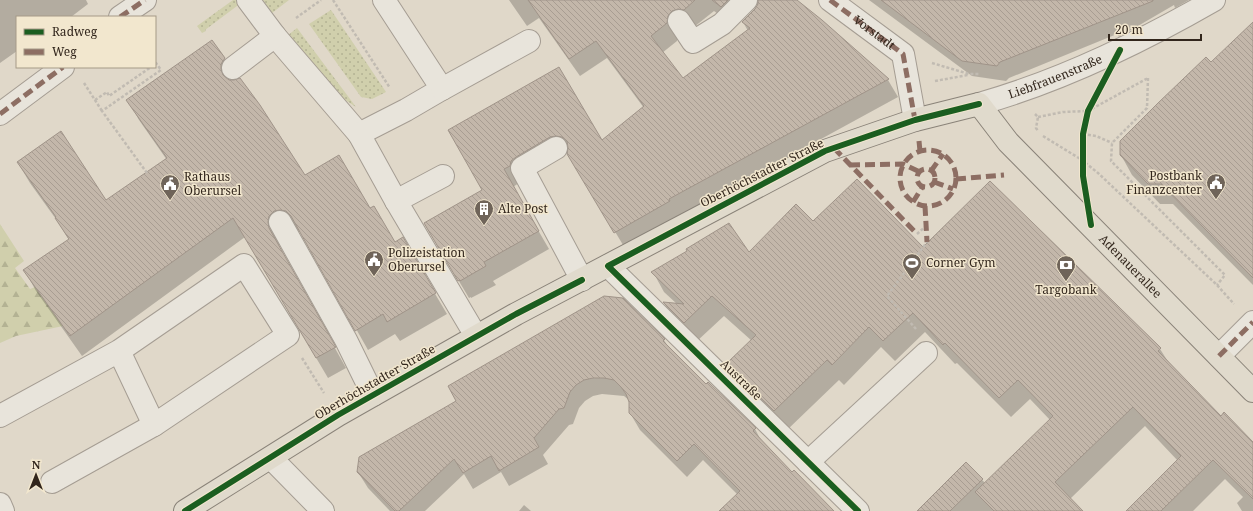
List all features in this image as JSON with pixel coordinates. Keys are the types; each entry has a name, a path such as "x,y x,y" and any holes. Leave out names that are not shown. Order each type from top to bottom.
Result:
{"main road":[{"name":"Oberhöchstadter Straße","path":"185,511 338,415 476,336 825,152 915,120 979,104"},
{"name":"Adenauerallee","path":"979,104 1008,142 1253,391"}],"street":[{"path":"121,16 145,0"},
{"path":"248,0 275,36 359,134 396,201 476,336"},
{"path":"384,0 442,89"},
{"path":"679,21 693,42 722,24 746,0"},
{"name":"Vorstadt","path":"830,0 904,54 915,120"},
{"name":"Liebfrauenstraße","path":"979,104 1012,94 1120,50 1214,0"},
{"path":"233,68 275,36"},
{"path":"359,134 406,110 530,41"},
{"path":"0,114 62,68"},
{"path":"556,148 522,168 582,280"},
{"path":"396,201 444,176"},
{"path":"280,222 346,340 373,395"},
{"path":"0,416 119,351 244,266 288,335 154,425 52,482"},
{"name":"Austraße","path":"608,266 858,511"},
{"path":"1219,356 1252,323"},
{"path":"119,351 154,425"},
{"path":"808,462 926,353"},
{"path":"271,458 323,511"},
{"path":"0,504 3,511"}],"path":[{"path":"296,18 321,0"},
{"path":"333,0 406,110"},
{"path":"904,54 969,74"},
{"path":"102,111 161,70 156,63"},
{"path":"95,100 107,92 109,96 150,68"},
{"path":"909,85 969,74 985,74"},
{"path":"1038,117 1063,112 1088,111 1148,78 1147,108 1112,143 1111,161 1225,275 1216,285"},
{"path":"1012,94 1038,117"},
{"path":"98,104 147,172"},
{"path":"1038,117 1036,128 1044,137 1082,160 1098,173 1216,285 1252,323"},
{"path":"1083,134 1096,136 1112,143"},
{"path":"917,234 926,226"},
{"path":"926,242 887,296 932,347 926,353"},
{"path":"288,335 338,415"}],"green space":[{"path":"233,0 245,0 202,33 197,26"},
{"path":"263,0 289,0 272,13"},
{"path":"331,10 386,92 372,99 361,97 309,24"},
{"path":"297,28 356,107 339,96 287,36"},
{"path":"0,224 24,261 15,268 30,289 35,287 63,326 16,336 0,343"}],"building":[{"path":"528,0 695,0 684,10 678,9 672,11 668,16 667,23 651,36 683,78 750,28 742,22 755,9 758,4 758,0 797,0 889,79 669,199 670,201 614,233 567,154 567,141 562,137 550,137 516,157 511,161 510,166 504,169 539,231 484,262 486,266 458,281 424,223 482,190 448,130 559,67 602,140 644,106 596,41 569,59"},
{"path":"712,0 728,0 721,7"},
{"path":"881,0 1153,1 1000,62 997,66 962,61"},
{"path":"1253,22 1253,278 1161,184 1148,184 1120,155 1120,141 1206,57 1211,62"},
{"path":"212,40 225,58 221,64 223,75 229,80 240,78 260,105 305,175 339,155 370,208 374,206 395,242 403,237 436,293 387,322 383,314 355,331 291,216 286,211 280,210 274,211 269,216 269,228 336,347 316,358 233,218 70,336 23,270 69,239 55,218 56,217 17,162 61,131 106,200 167,158 126,100"},
{"path":"857,179 923,247 990,181 1161,348 1158,351 1221,416 1224,412 1253,442 1253,499 1213,460 1161,511 1126,511 1181,456 1133,407 1055,482 1083,511 994,511 975,492 1053,416 1018,380 999,398 945,343 943,345 913,313 883,341 869,327 832,365 827,360 774,411 726,364 756,335 712,296 684,323 663,302 684,304 651,272 687,251 686,249 729,223 749,252 796,204 813,221"},
{"path":"604,296 623,298 665,339 663,341 706,384 708,382 756,428 753,431 792,472 794,470 834,511 719,511 740,491 694,444 677,461 629,413 629,402 621,387 614,380 604,378 584,380 576,385 570,392 564,408 559,409 534,438 539,447 499,471 491,456 463,473 454,459 399,511 395,511 357,472 359,457 456,401 448,386"},
{"path":"966,462 983,479 950,511 917,511"}],"marked path":[{"path":"121,16 145,0"},
{"path":"830,0 903,54 915,120"},
{"path":"0,114 62,68"},
{"path":"919,141 920,151"},
{"path":"834,148 917,234"},
{"path":"928,150 939,152 948,158 954,167 956,178 954,189 948,198 939,204 928,206 917,204 908,198 902,189 900,178 902,167 908,158 917,152 928,150"},
{"path":"931,171 943,154"},
{"path":"850,165 903,164 920,172"},
{"path":"926,169 932,172 935,178 932,184 926,187 920,184 917,178 920,172 926,169"},
{"path":"956,179 1004,175"},
{"path":"934,182 953,189"},
{"path":"913,202 923,186"},
{"path":"925,206 927,242"},
{"path":"1219,356 1253,322"}],"cycle path":[{"path":"1091,225 1083,176 1083,134 1088,111 1120,50"},
{"path":"858,511 608,266 825,151 915,120 979,104"},
{"path":"185,511 338,415 516,314 582,280"}],"place":[{"name":"Postbank Finanzcenter","path":"1216,200"},
{"name":"Rathaus Oberursel","path":"170,201"},
{"name":"Alte Post","path":"484,226"},
{"name":"Polizeistation Oberursel","path":"374,277"},
{"name":"Corner Gym","path":"912,280"},
{"name":"Targobank","path":"1066,282"}]}
